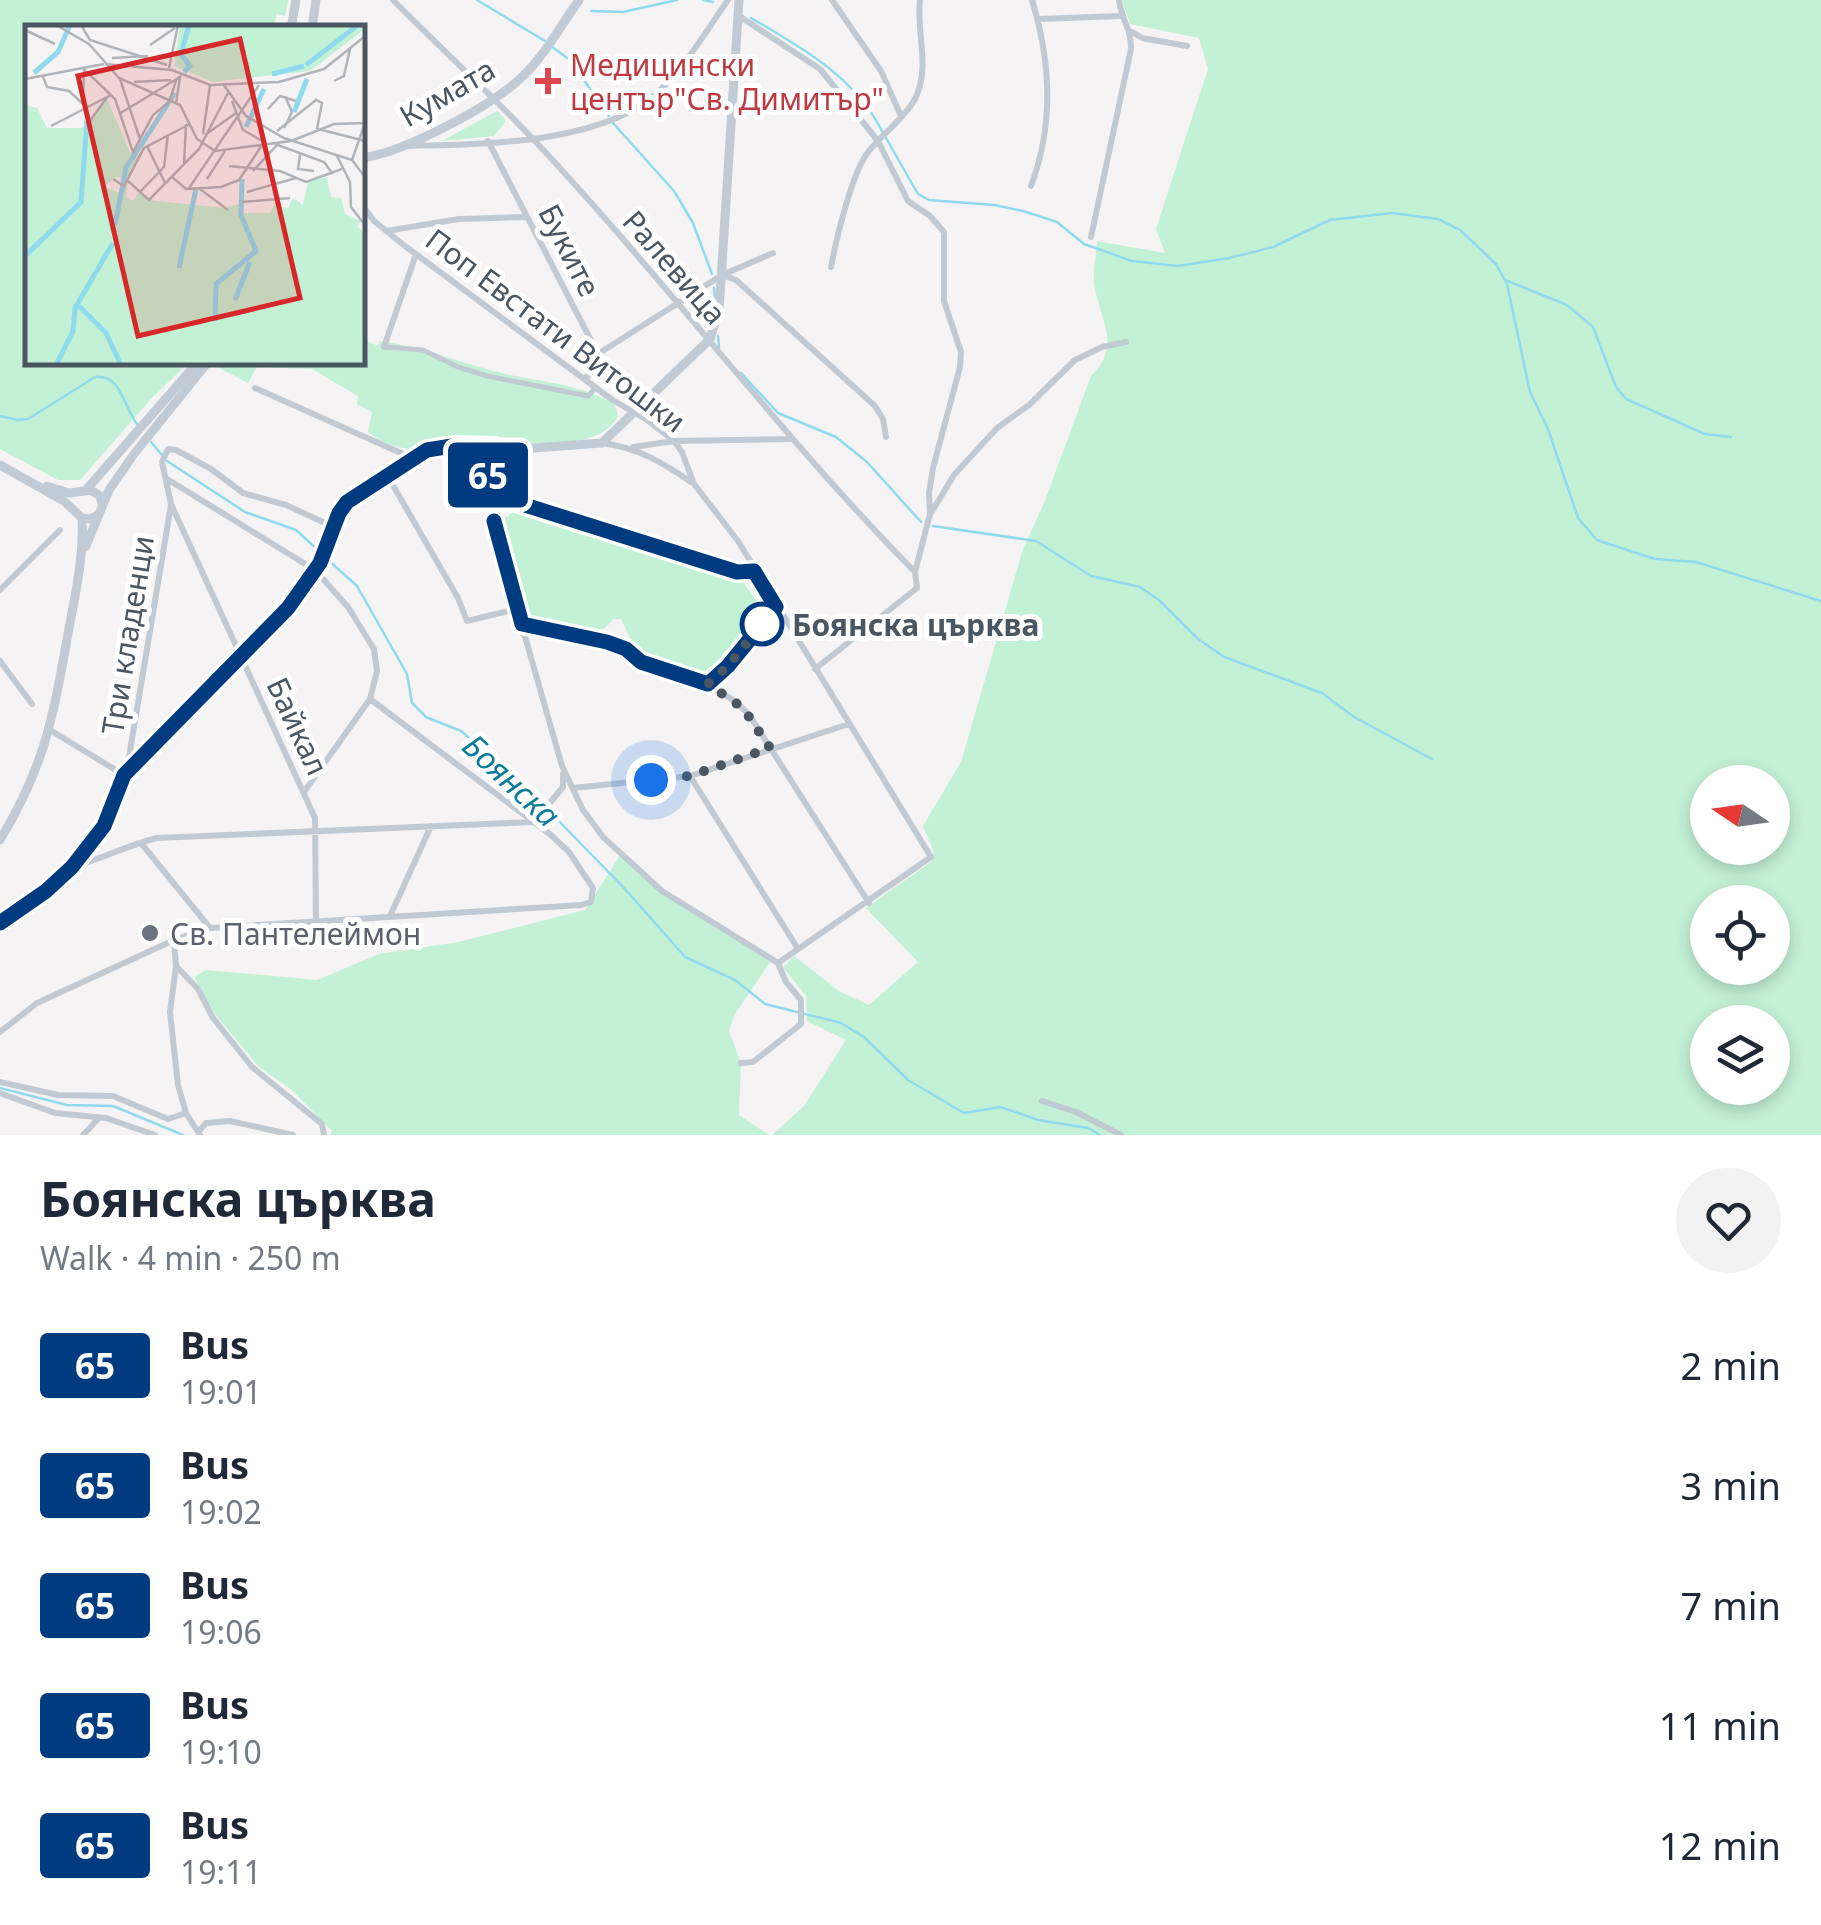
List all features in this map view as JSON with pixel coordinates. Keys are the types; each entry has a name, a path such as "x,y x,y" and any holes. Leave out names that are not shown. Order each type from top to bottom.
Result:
{"main road":[{"path":"292,25 296,0"},
{"path":"312,25 316,0"},
{"name":"Кумата","path":"365,157 404,146 492,99 523,76 579,0"},
{"path":"0,923 72,867 104,826 125,774 288,608 317,566 347,502 412,458 443,447 520,449 602,443 710,339 719,310 722,275 739,0"},
{"path":"0,840 37,771 50,730 83,553 102,503 196,365"},
{"path":"83,553 74,498 205,365"},
{"path":"0,465 64,501 78,515 90,519 98,515"},
{"path":"30,480 68,492 98,494 102,503"}],"street":[{"name":"Ралевица","path":"393,0 532,138 710,339 791,439 915,572"},
{"path":"404,146 532,138 616,118 654,95 678,71 728,0"},
{"path":"832,0 881,71 902,117"},
{"path":"831,267 858,169 915,100 922,69 920,0"},
{"path":"1030,186 1039,164 1048,100 1046,51 1032,0"},
{"path":"1119,0 1120,16 1131,31 1142,38 1188,46"},
{"path":"738,16 820,69 878,141 908,201 944,232 944,302 960,360 957,386 933,468 930,514"},
{"path":"1038,19 1120,16"},
{"path":"1091,238 1131,49 1131,31"},
{"name":"Буките","path":"488,141 598,354"},
{"name":"Поп Евстати Витошки","path":"365,209 416,254 674,441 682,452 694,484 738,541 931,857 869,903"},
{"path":"386,231 441,221 527,217"},
{"path":"586,379 598,354 722,275 773,253"},
{"path":"416,254 384,347 424,350 487,376 588,396 596,387"},
{"path":"722,275 736,280 875,406 883,419 886,437"},
{"path":"815,669 915,591 915,572 930,514 954,475 998,428 1029,405 1074,360 1102,347 1126,342"},
{"path":"254,388 412,458"},
{"path":"602,443 632,447 674,441 791,439"},
{"path":"495,447 486,480 487,493 562,766 572,788 602,837 662,891 778,963 804,1007 794,1031 753,1062 741,1063"},
{"path":"632,447 660,460 694,484"},
{"name":"Байкал","path":"316,920 315,818 171,504 162,462 168,449 176,450 212,469 243,492 286,506 334,532"},
{"path":"387,474 458,598 466,621 517,609"},
{"path":"167,479 317,566 374,650 376,672 370,700 304,793"},
{"path":"487,493 737,572 754,571"},
{"name":"Три кладенци","path":"125,774 171,504"},
{"path":"0,590 60,530"},
{"path":"708,684 728,666 776,607"},
{"path":"522,624 626,649 641,662 708,684 743,708 869,903 778,963"},
{"path":"0,660 32,704"},
{"path":"0,1032 36,1002 174,940 210,928 581,906 591,902 593,888 569,852 370,700"},
{"path":"572,788 690,776 848,724"},
{"path":"50,730 125,774"},
{"path":"72,867 158,838 534,822 563,787 562,766"},
{"path":"690,776 798,950"},
{"path":"390,916 431,826"},
{"path":"140,842 210,928"},
{"path":"174,940 176,966 170,1027 186,1113 200,1133 206,1123 230,1121 293,1135"},
{"path":"176,966 198,989 214,1018 252,1067 322,1124 325,1134"},
{"path":"0,1082 58,1094 113,1096 168,1119 186,1113"},
{"path":"0,1094 55,1112 98,1118 155,1135"},
{"path":"1042,1101 1076,1112 1121,1135"},
{"path":"83,1135 98,1118"}],"green space":[{"path":"0,0 288,0 285,16 277,14 274,25 25,25 25,365 186,365 80,480 58,480 0,449"},
{"path":"1122,0 1821,0 1821,1135 772,1135 804,1106 846,1040 807,1021 806,996 783,967 794,956 839,991 869,1005 918,962 866,908 931,862 934,852 923,826 961,762 1023,549 1091,376 1105,354 1107,334 1094,283 1097,241 1165,253 1156,229 1208,69 1199,38 1130,24"},
{"path":"497,111 506,121 494,136 442,141"},
{"path":"365,340 378,346 379,341 586,391 615,405 618,416 607,429 570,442 464,439 403,448 368,432 372,412 357,404 358,396 312,369 257,367 248,383 217,367 365,365"},
{"path":"520,505 535,511 535,515 554,521 555,518 741,579 766,614 724,662 701,671 639,657 621,619 614,619 599,633 526,614 497,516 507,517"},
{"path":"621,854 662,891 771,961 735,1014 729,1031 741,1063 739,1115 769,1135 330,1135 332,1131 292,1090 259,1067 215,1014 194,977 206,970 317,980 379,954 458,942 585,910"}],"waterway":[{"path":"477,0 545,41"},
{"path":"591,11 623,12 677,0"},
{"path":"703,0 713,2"},
{"path":"751,18 842,79 882,131"},
{"path":"551,46 570,60 609,116"},
{"path":"613,123 674,191 693,223 712,274"},
{"path":"886,138 918,194 929,200 1023,211 1057,222 1084,244 1132,261 1178,266 1229,258 1273,247 1330,220 1392,213 1438,219 1460,230 1477,246 1496,264 1507,284 1530,392 1548,429 1578,518 1597,540 1655,559 1696,562 1821,601"},
{"path":"1505,280 1567,305 1593,327 1616,387 1626,399 1705,434 1731,437"},
{"path":"714,288 715,303"},
{"path":"718,336 719,348"},
{"path":"741,373 778,413 836,437 867,462 921,522"},
{"name":"Боянска","path":"0,416 28,419 95,377 104,377 116,386 137,424"},
{"name":"Боянска","path":"151,442 162,455"},
{"name":"Боянска","path":"167,461 245,512 296,530 321,553"},
{"path":"933,526 1036,541 1091,576 1140,587 1224,657 1322,693 1354,717 1432,759"},
{"name":"Боянска","path":"327,559 357,586 407,674 412,703 426,717 461,731 514,775 685,957 735,980 765,1004 841,1023 864,1037 908,1080 964,1113 1001,1107 1038,1120 1088,1128 1100,1135"},
{"path":"0,1088 67,1105 113,1106 183,1135"}],"bus line":[{"name":"65","path":"0,923 72,867 104,826 124,775 288,608 320,563 342,507 420,453 452,446 495,447 486,480 487,493 737,572 754,571 776,607 728,666 708,684 641,662 626,649 607,642 522,624 494,521"}],"place":[{"name":"Медицински център\"Св. Димитър\"","path":"548,81"},
{"name":"Боянска църква","path":"762,624"},
{"name":"Св. Пантелеймон","path":"150,933"}],"route":[{"path":"651,780 690,776 770,748 743,708 708,684 762,624"}]}
